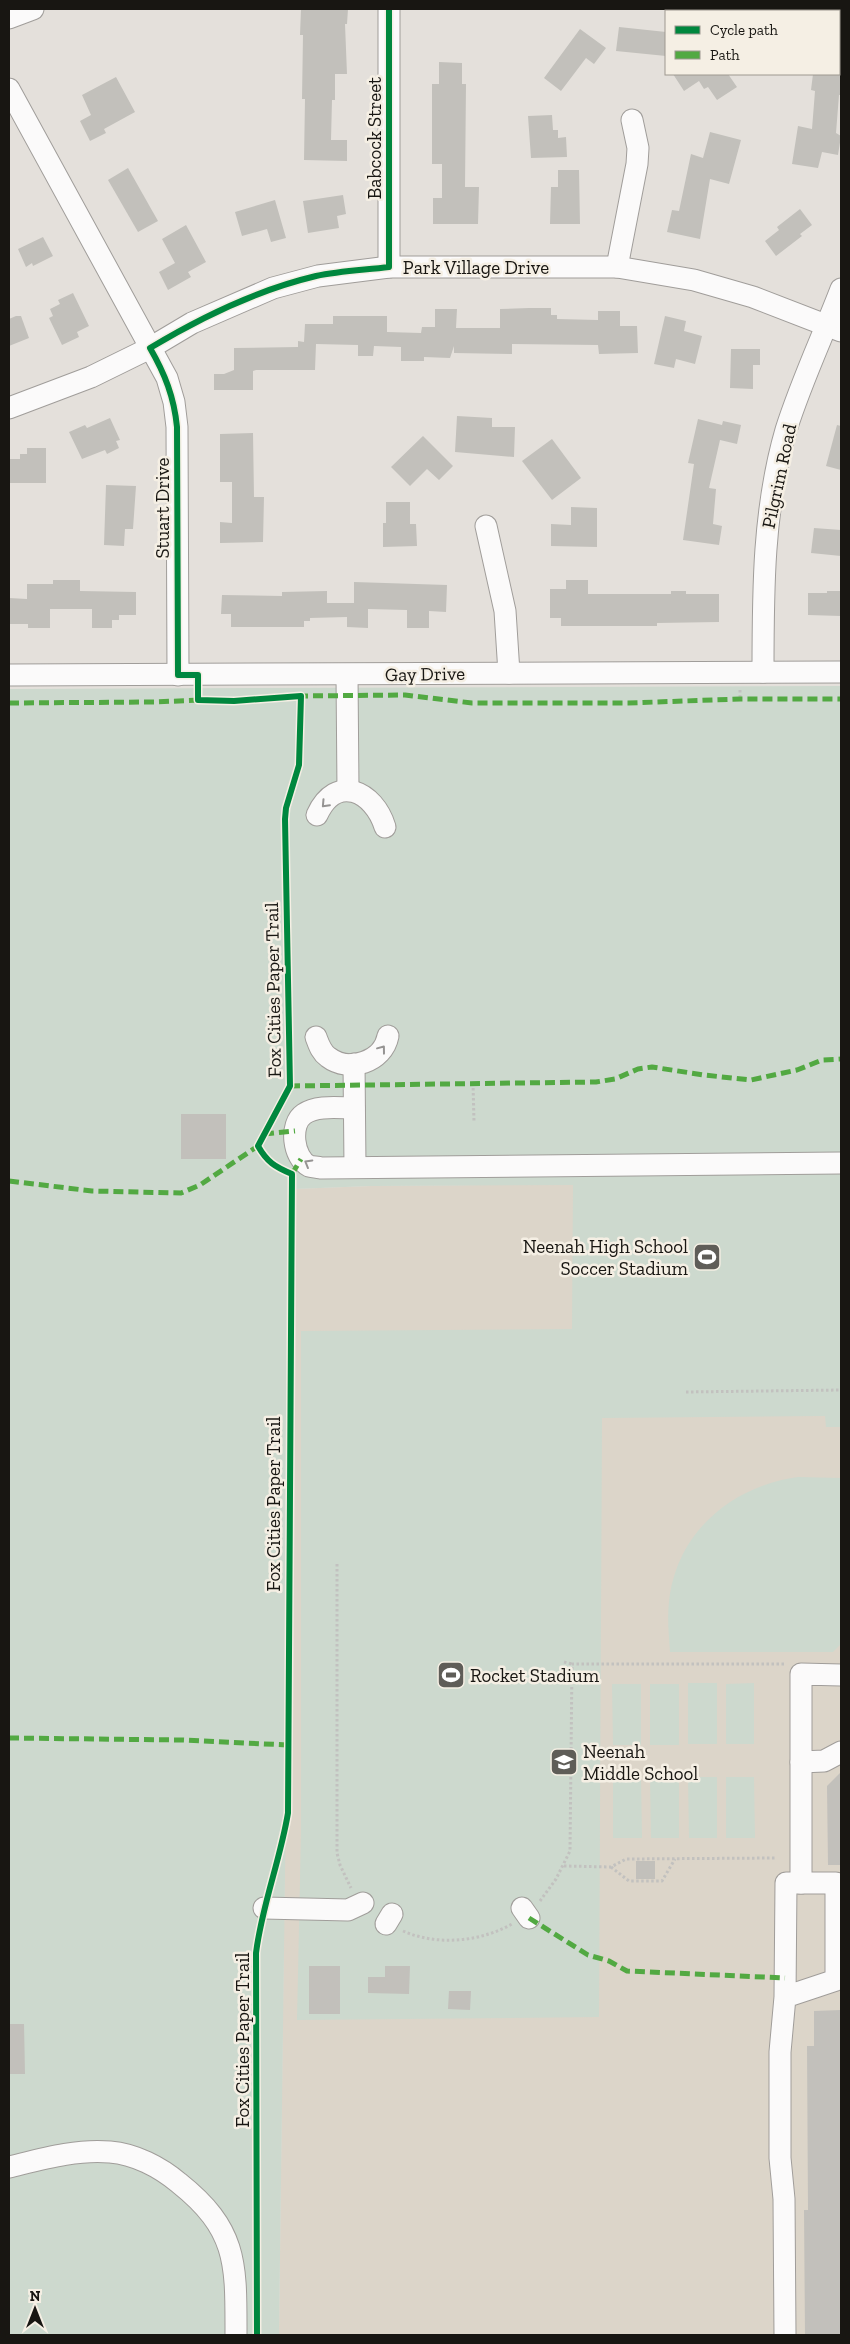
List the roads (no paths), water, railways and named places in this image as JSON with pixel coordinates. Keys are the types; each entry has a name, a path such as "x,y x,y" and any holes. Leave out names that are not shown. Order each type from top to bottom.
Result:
{"street":[{"path":"9,18 33,9"},
{"name":"Babcock Street","path":"389,9 389,267"},
{"name":"Stuart Drive","path":"9,89 166,378 174,402 177,427 178,675"},
{"path":"617,267 637,164 638,148 632,120"},
{"name":"Park Village Drive","path":"9,408 91,377 150,348 192,323 273,288 318,276 389,267 617,267 694,280 753,297 834,329"},
{"name":"Pilgrim Road","path":"763,672 766,543 773,489 786,431 834,329 841,289"},
{"path":"486,526 505,611 509,673"},
{"name":"Gay Drive","path":"9,675 841,672"},
{"path":"347,675 348,790"},
{"path":"317,815 323,803 338,792 348,790 362,794 372,802 378,809 385,827"},
{"path":"316,1037 320,1049 328,1057 354,1064 371,1060 378,1055 386,1044 388,1036"},
{"path":"354,1064 355,1167"},
{"path":"354,1108 309,1111 301,1116 296,1123 295,1131 297,1152 301,1159 309,1166 321,1168 841,1163"},
{"path":"800,1883 800,1674 841,1674"},
{"path":"801,1762 824,1761 841,1752"},
{"path":"785,1998 836,1980 836,1883 786,1883 785,1998 780,2036 780,2148 784,2199 786,2335"},
{"path":"264,1908 348,1910 363,1903"},
{"path":"9,2167 84,2152 109,2152 133,2156 172,2177 211,2212 227,2241 234,2269 236,2335"}],"place":[{"name":"Neenah High School Soccer Stadium","path":"707,1257"},
{"name":"Rocket Stadium","path":"451,1675"},
{"name":"Neenah Middle School","path":"564,1762"}]}
